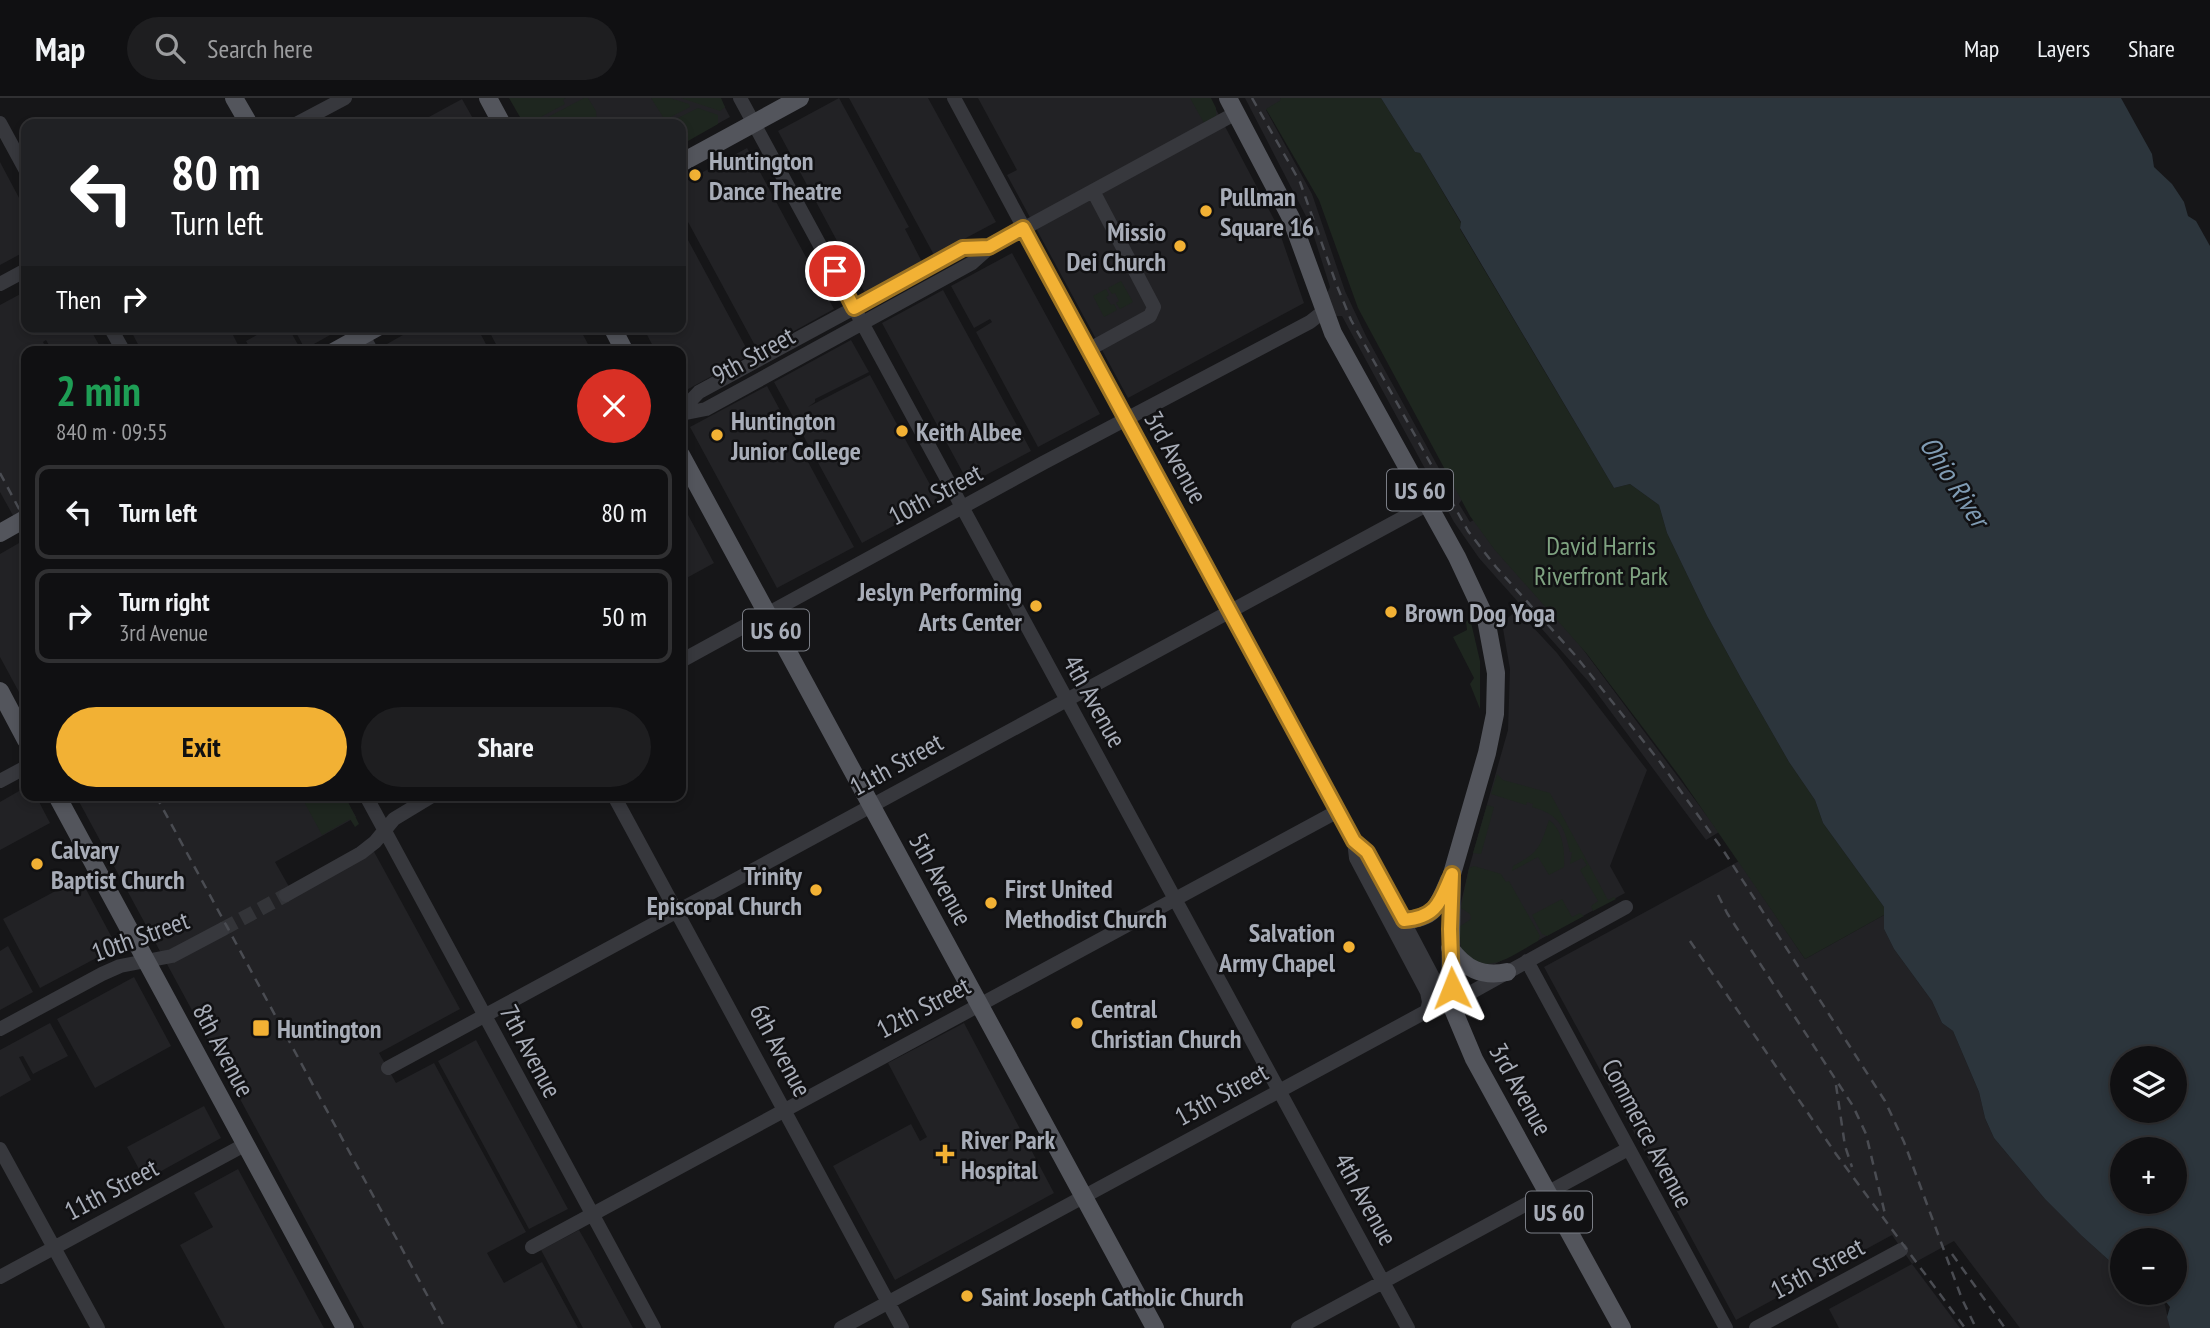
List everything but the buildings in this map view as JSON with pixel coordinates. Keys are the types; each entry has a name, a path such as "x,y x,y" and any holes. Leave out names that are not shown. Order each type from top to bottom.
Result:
{"main road":[{"path":"234,98 246,119"},
{"path":"488,98 499,119"},
{"path":"686,160 800,98"},
{"name":"US 60","path":"1232,106 1291,218 1333,333 1428,504 1483,610 1489,629 1496,673 1496,697 1490,739 1452,874 1450,1002"},
{"path":"345,346 368,335"},
{"name":"5th Avenue","path":"686,464 1155,1328"},
{"path":"0,533 21,521"},
{"path":"0,691 21,731"},
{"name":"8th Avenue","path":"60,801 345,1328"},
{"path":"1404,920 1424,916 1435,909 1452,874"},
{"path":"1450,948 1461,962 1473,970 1490,974 1507,972"},
{"name":"3rd Avenue","path":"1450,1002 1474,1059 1622,1328"}],"street":[{"path":"305,119 345,98"},
{"name":"4th Avenue","path":"740,98 1408,1328"},
{"name":"3rd Avenue","path":"954,98 1354,841 1356,858 1427,992 1427,1011"},
{"name":"9th Street","path":"686,411 706,409 972,264 989,247 1093,191 1232,106"},
{"path":"0,123 21,162"},
{"path":"1088,350 1150,316 1154,307 1093,191"},
{"name":"9th Street","path":"686,406 699,392 963,248 989,247"},
{"path":"0,284 21,273"},
{"name":"10th Street","path":"686,658 1310,322 1324,311"},
{"name":"11th Street","path":"388,1068 1428,504"},
{"path":"0,781 21,770"},
{"name":"7th Avenue","path":"369,801 654,1328"},
{"path":"286,895 361,853 401,814 423,801"},
{"name":"6th Avenue","path":"617,801 902,1328"},
{"name":"12th Street","path":"532,1247 1338,811"},
{"name":"3rd Avenue","path":"1354,841 1367,852 1434,979 1450,1002"},
{"name":"13th Street","path":"841,1328 1427,1011 1450,1002 1626,907"},
{"name":"10th Street","path":"0,1029 102,974 120,966 180,953 223,929"},
{"name":"Commerce Avenue","path":"1528,961 1726,1328"},
{"name":"11th Street","path":"0,1277 246,1144"},
{"path":"0,1149 98,1328"},
{"path":"1298,1328 1628,1149"},
{"name":"15th Street","path":"1756,1328 1901,1250"}],"shaded area":[{"path":"511,98 720,98 730,117 686,141 686,119 523,119"},
{"path":"839,98 909,227 905,229 922,262 865,293 778,131"},
{"path":"849,98 928,98 996,222 934,255"},
{"path":"978,98 1210,98 1277,225 1304,303 1128,398 1007,175 1017,170"},
{"path":"1245,98 1282,100 1266,110 1312,194 1345,291 1366,336 1447,483 1461,475 1468,490 1459,504 1470,522 1474,520 1493,547 1579,644 1719,832 1706,840 1588,681 1479,558 1454,522 1342,316 1335,316 1326,295 1330,287 1310,224"},
{"path":"462,99 473,119 425,119"},
{"path":"747,148 834,309 758,351 686,218 686,181"},
{"path":"0,162 21,202 21,254 0,265"},
{"path":"686,236 750,355 686,390 686,346 653,346 646,333 686,333"},
{"path":"1012,253 1100,414 1038,447 976,332 992,322 990,319 974,328 951,286"},
{"path":"943,290 1031,451 969,484 882,323"},
{"path":"21,294 21,333 92,333 100,346 50,346 46,340 43,342 45,346 21,346 21,530 0,492 0,305"},
{"path":"132,333 232,333 238,345 236,346 139,346"},
{"path":"260,333 291,333 299,346 249,346 246,341"},
{"path":"296,333 334,333 310,346 303,346"},
{"path":"406,333 480,333 487,346 388,346 387,344"},
{"path":"490,333 582,333 589,346 497,346"},
{"path":"851,340 869,372 815,399 808,407 870,375 939,501 862,543 774,382"},
{"path":"767,386 854,547 777,588 690,427"},
{"path":"686,511 714,563 686,578"},
{"path":"21,542 21,696 0,657 0,554"},
{"path":"1517,610 1557,653 1647,770 1610,866 1625,893 1495,964 1485,965 1463,951 1459,943 1460,907 1508,730 1510,669 1502,623"},
{"path":"21,790 21,801 39,801 50,823 0,850 0,802"},
{"path":"79,801 347,801 356,817 275,862 292,892 372,848 460,1009 379,1053 396,1083 434,1063 526,1232 487,1253 504,1283 542,1262 578,1328 364,1328"},
{"path":"1739,861 1805,959 1884,915 1884,929 1894,949 1932,1001 1942,1023 1953,1031 1979,1092 1985,1118 1994,1138 2045,1199 2110,1261 2110,1305 2165,1305 2170,1328 2020,1328 1954,1241 1912,1264 1892,1235 1736,1320 1544,967"},
{"path":"80,878 117,947 40,988 3,919"},
{"path":"8,946 33,992 0,1010 0,951"},
{"path":"134,977 171,1046 95,1088 57,1019"},
{"path":"50,1023 68,1056 33,1074 23,1056 19,1057 31,1080 0,1097 0,1050"},
{"name":"River Park Hospital","path":"964,1023 1054,1193 895,1280 833,1166 911,1124 920,1141 927,1137 888,1063"},
{"path":"476,1040 568,1209 529,1229 438,1061"},
{"path":"204,1106 221,1138 145,1180 127,1147"},
{"path":"238,1169 324,1328 225,1328 180,1245 213,1227 194,1193"},
{"path":"579,1230 633,1328 583,1328 541,1250"},
{"path":"1912,1264 1960,1328 1839,1328 1829,1309"}],"green space":[{"path":"509,98 566,98 563,100 565,104 537,119 521,119"},
{"path":"584,98 588,98 596,111 597,119 544,119"},
{"path":"651,98 670,98 689,104 690,107 664,119"},
{"path":"681,98 721,98 725,107 720,111"},
{"path":"1190,98 1211,98 1216,108 1216,116 1204,123"},
{"name":"David Harris Riverfront Park","path":"1280,98 1381,98 1415,152 1420,153 1461,223 1460,229 1614,488 1630,484 1659,505 1667,533 1742,680 1789,762 1815,800 1823,823 1884,907 1884,915 1805,959 1644,729 1587,654 1494,549 1470,516 1358,308 1319,200 1266,109 1281,100"},
{"path":"698,108 718,115 718,124 686,142 686,119 676,119"},
{"path":"1121,281 1133,302 1120,309 1115,293 1112,294 1108,288"},
{"path":"1106,289 1109,295 1106,297 1117,310 1104,317 1093,296"},
{"path":"1470,618 1480,661 1480,709 1470,684 1474,678 1453,637 1467,630 1466,622"},
{"path":"1497,774 1503,780 1550,793 1608,900 1614,897 1616,899 1593,911 1591,906 1598,901 1580,870 1587,865 1582,858 1570,864 1572,852 1559,822 1532,807 1533,804 1527,802 1526,805 1491,794"},
{"path":"304,801 348,801 359,824 355,827 350,819 322,835"},
{"path":"1487,805 1494,807 1481,854 1473,853"},
{"path":"1549,820 1560,835 1564,867 1549,875 1538,857 1512,871 1513,866 1537,848"},
{"path":"1474,866 1501,874 1506,882 1509,881 1540,936 1538,941 1516,954 1490,964 1474,961 1461,949 1459,927 1471,919 1470,914 1461,908 1469,868"},
{"path":"1562,899 1572,917 1580,913 1584,916 1547,936 1542,934 1532,915"}],"water":[{"name":"Ohio River","path":"1381,98 2121,98 2152,154 2154,167 2172,184 2184,202 2188,216 2196,221 2210,246 2210,1328 2170,1328 2167,1317 2168,1305 2187,1305 2187,1228 2110,1228 2110,1261 2045,1199 1994,1138 1985,1118 1979,1092 1953,1031 1942,1023 1932,1001 1894,949 1884,929 1884,907 1823,823 1815,800 1789,762 1742,680 1667,533 1659,505 1630,484 1614,488 1460,228 1461,222 1420,153 1415,152"}],"tunnel":[{"path":"223,929 286,895"}],"railway":[{"path":"1252,98 1300,182 1351,320 1468,531 1496,567 1575,655 1660,762 1725,853 1885,1101 1904,1142 1962,1299 1976,1328"},
{"path":"0,473 21,513"},
{"path":"159,801 445,1328"},
{"path":"1718,895 1727,913 1853,1106 1866,1134 1885,1214"},
{"path":"1690,941 1836,1154 1965,1328"},
{"path":"1836,1085 1845,1146 1852,1167"},
{"path":"1952,1254 2005,1328"}],"place":[{"name":"Huntington Dance Theatre","path":"695,175"},
{"name":"Pullman Square 16","path":"1206,211"},
{"name":"Missio Dei Church","path":"1180,246"},
{"name":"Keith Albee","path":"902,431"},
{"name":"Huntington Junior College","path":"717,435"},
{"name":"Jeslyn Performing Arts Center","path":"1036,606"},
{"name":"Brown Dog Yoga","path":"1391,612"},
{"name":"Calvary Baptist Church","path":"37,864"},
{"name":"Trinity Episcopal Church","path":"816,890"},
{"name":"First United Methodist Church","path":"991,903"},
{"name":"Salvation Army Chapel","path":"1349,947"},
{"name":"Central Christian Church","path":"1077,1023"},
{"name":"Huntington","path":"261,1028"},
{"name":"River Park Hospital","path":"945,1154"},
{"name":"Saint Joseph Catholic Church","path":"967,1296"}],"route":[{"path":"835,271 854,308 963,248 989,247 1023,228 1354,841 1367,852 1404,920 1432,912 1452,874 1452,988"}]}
